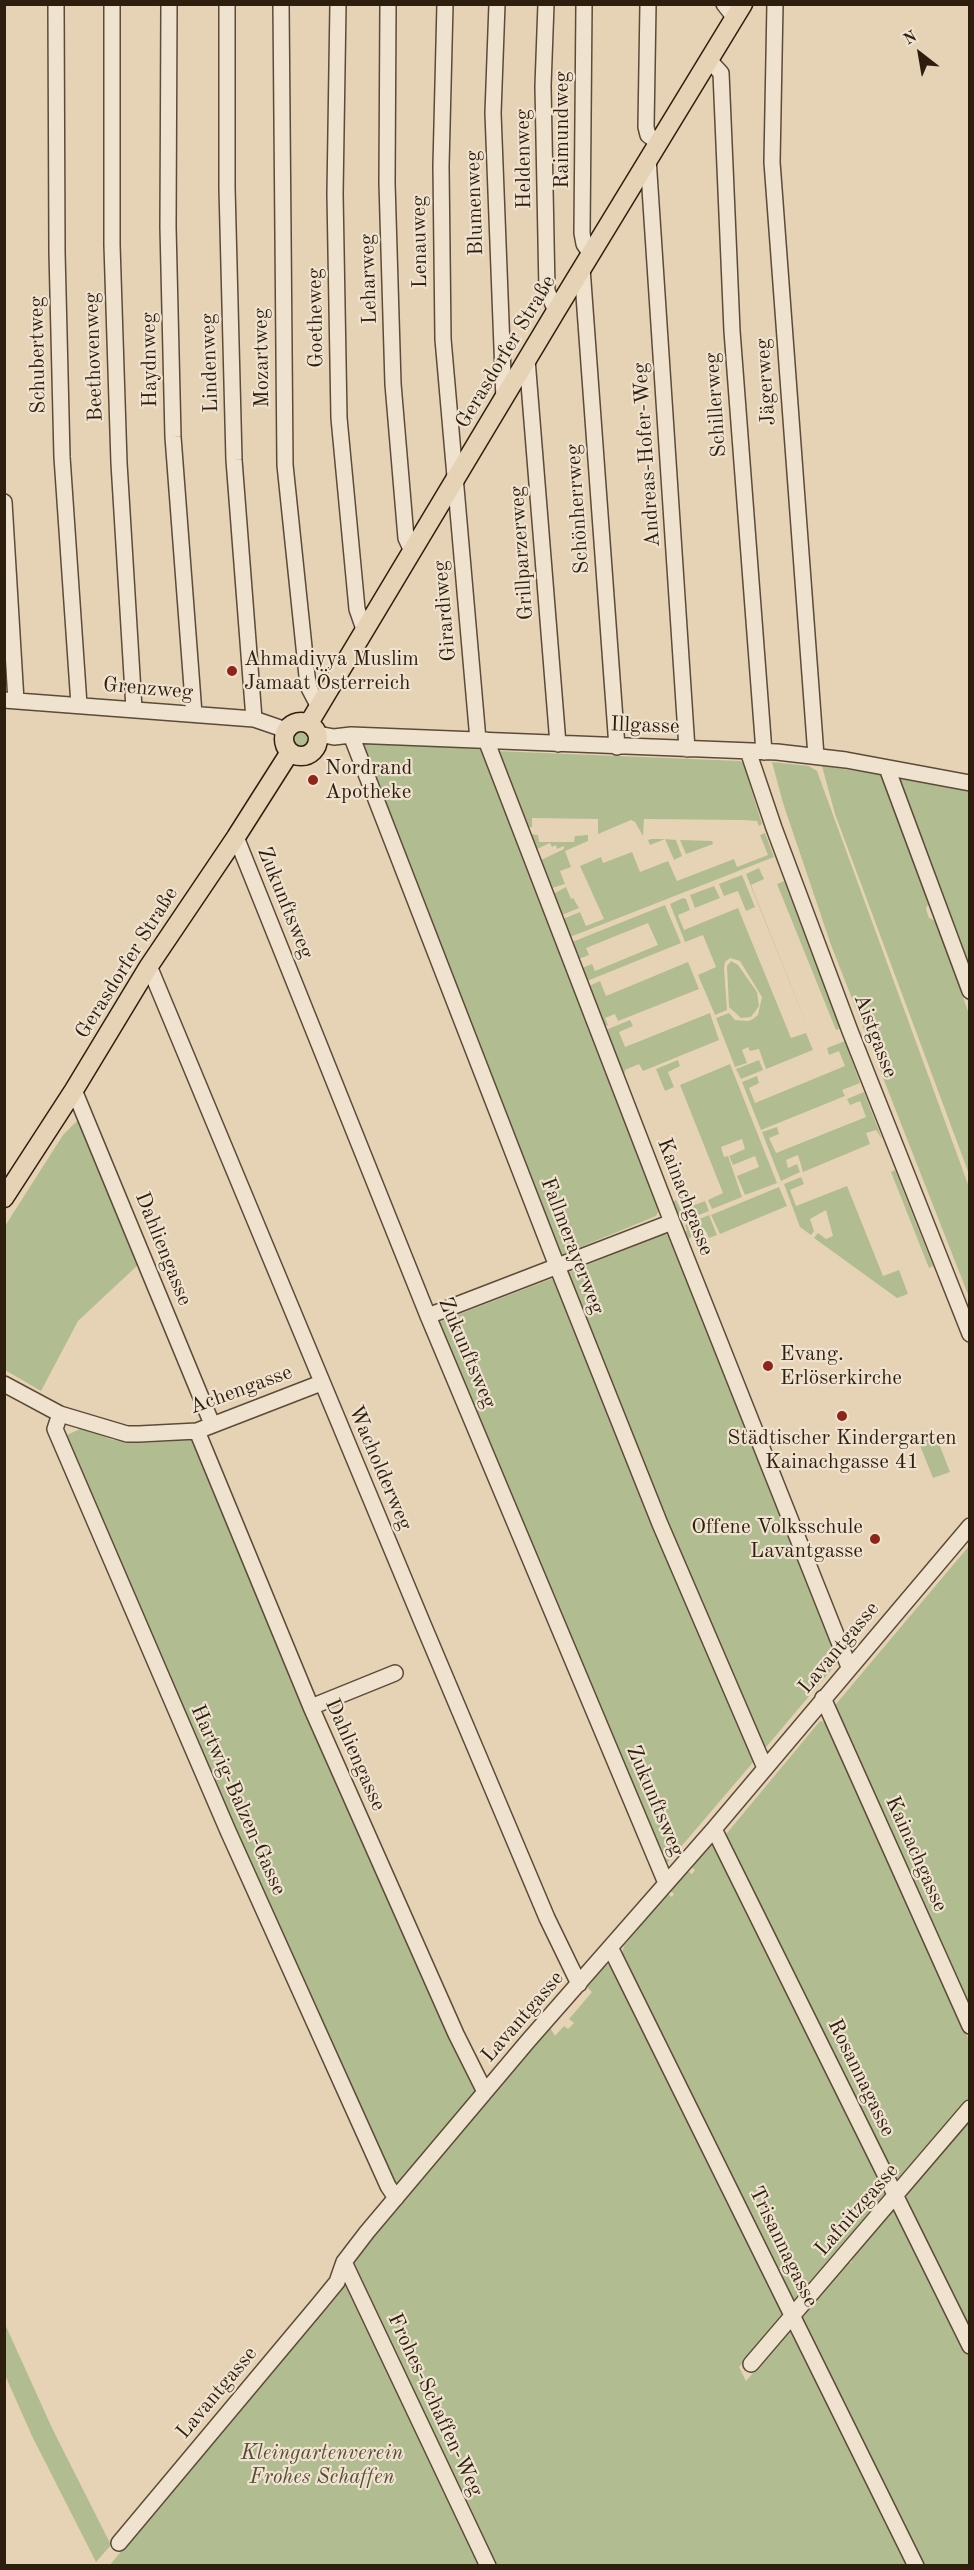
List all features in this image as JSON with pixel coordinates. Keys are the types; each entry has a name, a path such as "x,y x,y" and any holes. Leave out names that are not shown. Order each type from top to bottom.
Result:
{"main road":[{"name":"Gerasdorfer Straße","path":"4,1198 75,1090 149,966 290,752 299,756 309,754 318,745 314,729 319,707 709,60 734,9"},
{"path":"290,752 284,743 286,730 296,722 314,729"}],"street":[{"name":"Schubertweg","path":"56,4 57,252 62,458 79,705"},
{"name":"Beethovenweg","path":"112,4 112,245 118,463 134,709"},
{"name":"Haydnweg","path":"169,4 168,227 173,437 194,714"},
{"name":"Lindenweg","path":"226,4 227,188 234,460 254,719"},
{"name":"Mozartweg","path":"281,4 285,465 307,676 309,688 319,707"},
{"name":"Goetheweg","path":"338,4 335,194 339,418 357,609 364,629"},
{"name":"Leharweg","path":"388,4 387,183 393,384 406,537 412,551"},
{"name":"Lenauweg","path":"445,4 441,166 443,339 455,478"},
{"name":"Blumenweg","path":"497,4 492,113 504,399"},
{"name":"Heldenweg","path":"546,4 543,86 547,291 556,311"},
{"name":"Raimundweg","path":"584,4 582,233 587,261"},
{"path":"648,4 646,127 648,135 658,142"},
{"name":"Jägerweg","path":"775,4 772,162 816,756"},
{"name":"Schillerweg","path":"709,60 721,73 732,330 756,751"},
{"name":"Andreas-Hofer-Weg","path":"648,158 687,749"},
{"name":"Schönherrweg","path":"587,261 617,747"},
{"name":"Grillparzerweg","path":"527,359 558,744"},
{"name":"Girardiweg","path":"455,478 482,740"},
{"path":"4,502 10,700"},
{"name":"Grenzweg","path":"10,700 254,719 286,730"},
{"name":"Illgasse","path":"314,729 334,737 351,735 756,751 816,756 969,783"},
{"name":"Fallmerayerweg","path":"351,735 557,1266 660,1524 765,1768"},
{"name":"Kainachgasse","path":"482,740 849,1667"},
{"name":"Aistgasse","path":"756,751 774,828 850,1031 969,1334"},
{"path":"887,768 969,991"},
{"name":"Zukunftsweg","path":"236,837 428,1317 666,1883"},
{"name":"Wacholderweg","path":"149,966 321,1383 547,1918 579,1984"},
{"name":"Dahliengasse","path":"75,1090 212,1424"},
{"path":"428,1317 672,1222"},
{"name":"Achengasse","path":"4,1384 60,1414 127,1434 168,1434 197,1431 321,1383"},
{"name":"Hartwig-Balzen-Gasse","path":"60,1414 55,1429 228,1831 388,2186 396,2198"},
{"name":"Dahliengasse","path":"197,1431 311,1707 456,2034 485,2092"},
{"name":"Lavantgasse","path":"119,2542 337,2282 344,2262 396,2198 714,1829 969,1526"},
{"path":"311,1707 395,1673"},
{"name":"Kainachgasse","path":"824,1698 969,2026"},
{"name":"Rosannagasse","path":"714,1829 969,2346"},
{"name":"Trisannagasse","path":"610,1948 916,2565"},
{"name":"Lafnitzgasse","path":"751,2364 896,2197 969,2108"},
{"name":"Frohes-Schaffen-Weg","path":"344,2262 488,2565"}],"green space":[{"path":"301,727 310,730 313,739 310,748 301,751 292,748 289,739 292,730"},
{"path":"364,741 481,749 659,1210 656,1216 559,1256 359,747"},
{"path":"496,751 740,761 743,763 762,824 759,826 757,821 744,820 644,819 643,836 635,822 631,820 598,834 598,819 532,818 532,827 528,828"},
{"path":"772,762 809,766 817,771 969,1187 969,1297 831,945 783,803"},
{"path":"822,766 885,775 928,904 926,909 929,918 936,921 969,1014 969,1174 835,814"},
{"path":"902,776 969,788 969,984 899,780"},
{"path":"765,833 774,857 570,937 563,919 580,912 586,926 604,919 580,866 601,857 603,863 632,852 640,872 668,861 677,881 734,859 737,867 768,855 760,835"},
{"path":"531,834 538,835 539,842 574,842 575,836 588,835 588,841 565,851 571,867 560,871 565,884 552,888 541,860 564,849 564,846 557,849 556,845 552,847 550,843 537,849"},
{"path":"665,839 650,845 648,840"},
{"path":"665,839 676,840 682,856 674,860"},
{"path":"680,840 712,841 713,844 686,854"},
{"path":"759,868 764,879 751,885 816,1048 746,874"},
{"path":"742,875 755,907 746,911 738,891 724,896 719,884"},
{"path":"784,881 841,1028 836,1030 777,884"},
{"path":"714,886 720,898 695,908 690,895"},
{"path":"566,887 571,899 573,898 579,908 562,915 553,894"},
{"path":"683,898 686,899 690,910 678,915 684,930 738,908 791,1038 806,1033 813,1050 766,1069 759,1049 750,1051 748,1047 742,1050 747,1063 735,1067 716,1018 729,1013 735,1020 753,1019 758,1015 762,997 740,961 730,958 725,962 724,968 727,1010 715,1015 698,975 716,967 703,935 685,942 670,904"},
{"path":"665,905 681,943 587,981 582,968 592,964 595,971 658,945 648,923 586,948 589,955 579,959 572,942"},
{"path":"731,961 738,965 757,992 759,1006 751,1017 741,1018 729,1007 727,966"},
{"path":"688,962 699,989 618,1021 615,1014 605,1018 608,1025 605,1026 589,986 600,981 606,996"},
{"path":"710,1013 719,1040 643,1071 639,1064 625,1070 624,1076 606,1030 630,1020 633,1026 619,1032 625,1047"},
{"path":"845,1041 860,1083 842,1090 845,1096 761,1130 742,1082 757,1076 759,1083 749,1088 755,1103 845,1066 839,1051 829,1055 827,1048"},
{"path":"678,1060 680,1066 668,1072 674,1087 665,1091 656,1069"},
{"path":"759,1060 763,1070 741,1079 736,1069"},
{"path":"730,1064 777,1183 745,1195 737,1176 759,1167 755,1156 733,1165 729,1156 745,1149 742,1139 721,1147 724,1157 728,1156 742,1197 712,1209 708,1200 723,1193 680,1085"},
{"path":"864,1092 882,1139 876,1130 866,1133 870,1144 803,1172 798,1155 786,1160 788,1168 797,1164 800,1172 781,1181 762,1132 777,1127 779,1134 769,1138 776,1153 866,1117 860,1101 850,1105 847,1099"},
{"path":"80,1118 139,1264 78,1321 41,1391 5,1370 5,1226 63,1135"},
{"path":"895,1170 933,1266 929,1268 891,1172"},
{"path":"801,1177 804,1184 790,1190 796,1206 847,1186 883,1276 899,1270 908,1294 897,1298 814,1238 818,1233 826,1239 833,1236 826,1210 810,1219 814,1231 811,1235 800,1227 784,1184"},
{"path":"779,1187 787,1206 720,1234 711,1215"},
{"path":"676,1200 681,1210 705,1201 709,1211 681,1222 673,1202"},
{"path":"709,1215 717,1235 709,1238 706,1231 689,1238 689,1245 684,1232 687,1231 685,1225"},
{"path":"665,1234 669,1236 837,1655 837,1663 762,1752 566,1278 569,1272"},
{"path":"551,1279 558,1281 755,1760 668,1862 662,1861 436,1323"},
{"path":"82,1428 113,1440 142,1443 194,1440 477,2089 396,2184 232,1824 67,1435"},
{"path":"936,1436 950,1472 933,1478 919,1443"},
{"path":"969,1546 969,2010 836,1710 836,1704"},
{"path":"820,1721 825,1722 969,2040 969,2097 898,2180 893,2179 725,1839 727,1833"},
{"path":"711,1843 714,1843 886,2187 885,2194 795,2300 790,2300 621,1957 624,1946 667,1893 672,1897 674,1894 669,1890 686,1870 692,1874 695,1870 690,1866"},
{"path":"614,1964 784,2313 739,2367 746,2381 790,2330 796,2330 912,2565 494,2565 351,2261 549,2026 555,2036 564,2026 568,2029 574,2023 569,2019 592,1992 587,1987 606,1965"},
{"path":"969,2121 969,2337 904,2204 905,2196"},
{"path":"892,2211 897,2211 969,2357 969,2565 921,2565 801,2322 802,2316 848,2262 852,2263 851,2259"},
{"name":"Kleingartenverein Frohes Schaffen","path":"347,2281 482,2566 109,2566 222,2429"},
{"path":"5,2324 52,2428 111,2545 96,2562 32,2436 5,2375"}],"place":[{"name":"Ahmadiyya Muslim Jamaat Österreich","path":"232,671"},
{"name":"Nordrand Apotheke","path":"313,780"},
{"name":"Evang. Erlöserkirche","path":"768,1366"},
{"name":"Städtischer Kindergarten Kainachgasse 41","path":"842,1416"},
{"name":"Offene Volksschule Lavantgasse","path":"875,1539"}]}
